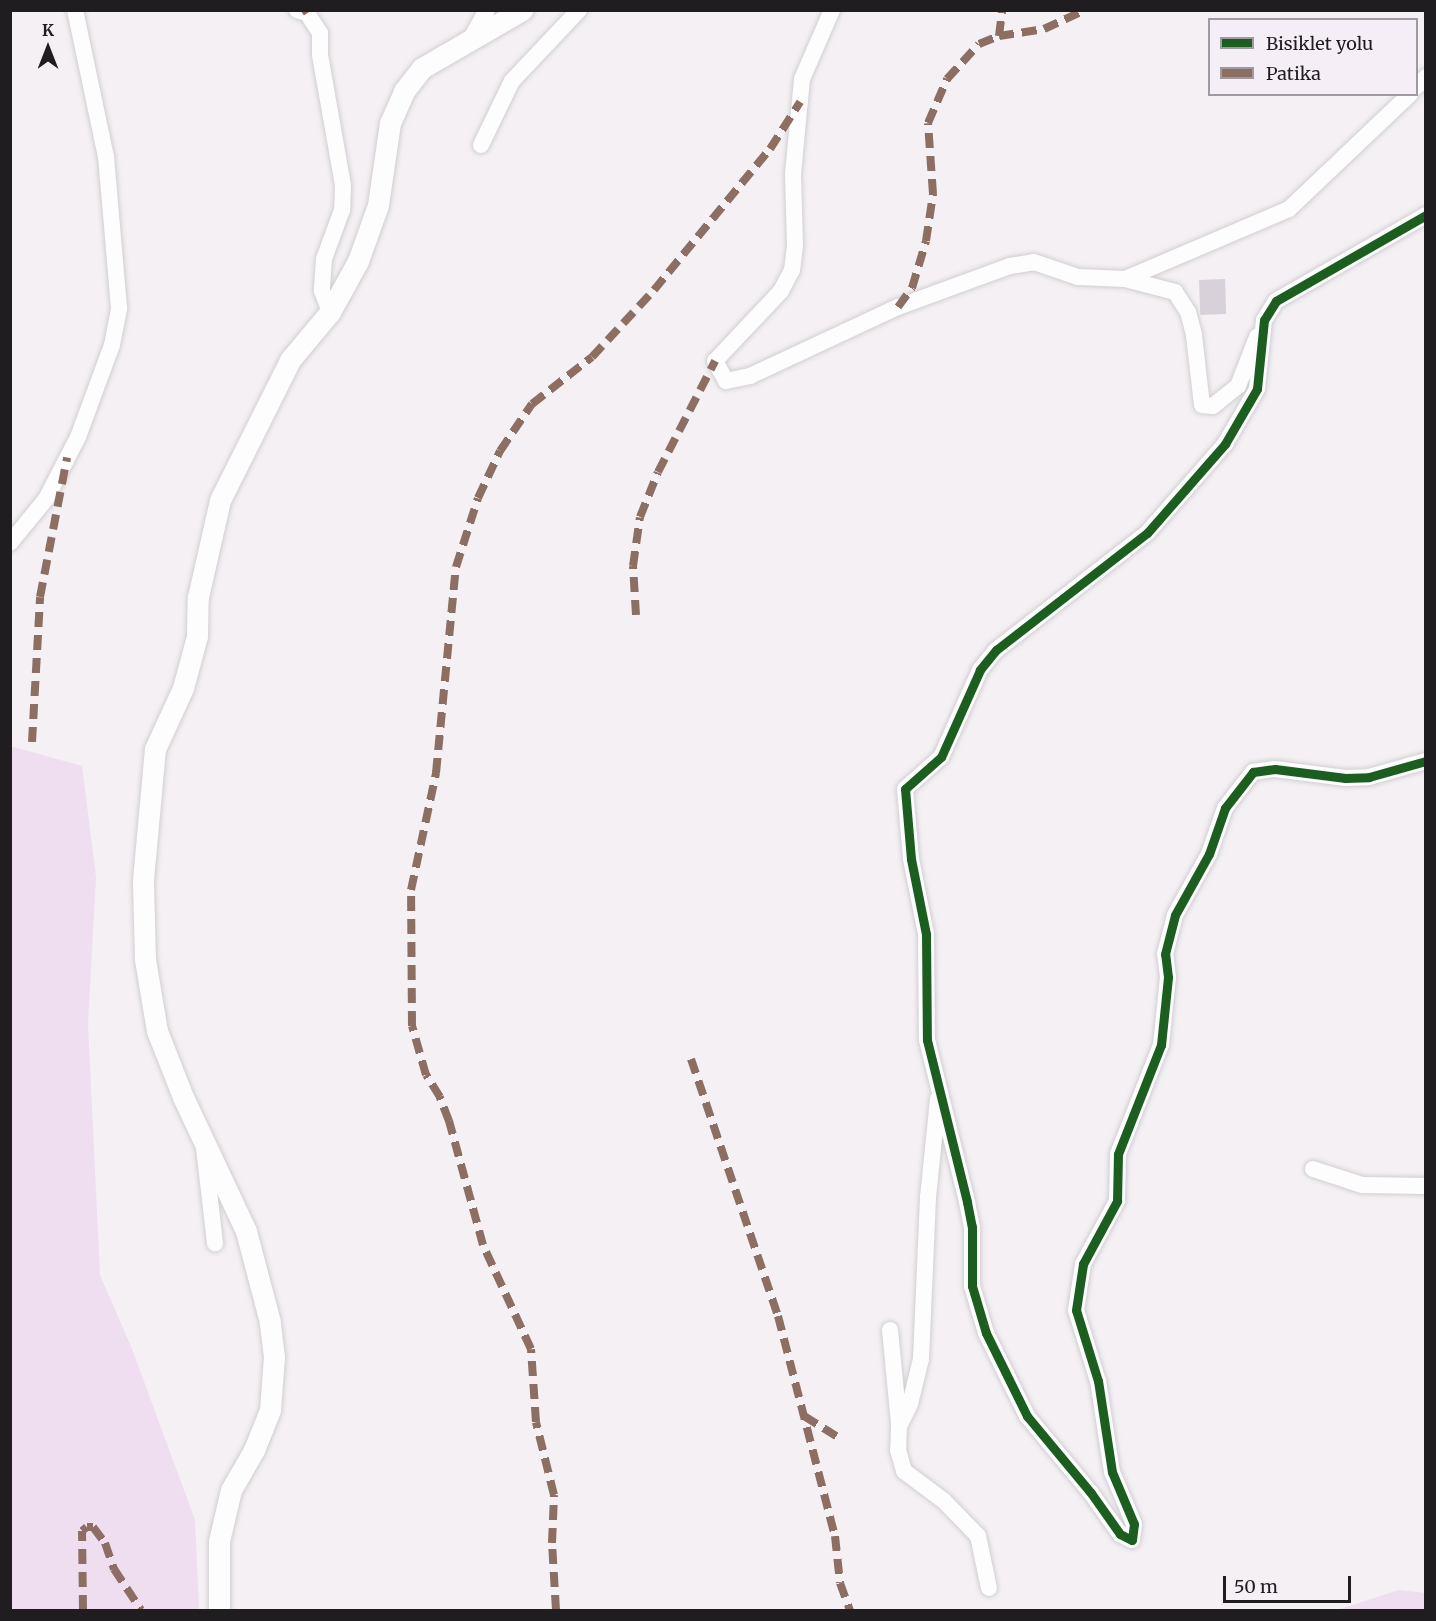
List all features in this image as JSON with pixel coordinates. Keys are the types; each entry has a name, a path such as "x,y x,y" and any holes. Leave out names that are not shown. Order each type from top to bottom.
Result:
{"street":[{"path":"10,543 45,499 78,438 112,345 119,308 106,157 75,10"},
{"path":"297,10 307,13 320,33 320,55 343,186 342,210 324,260 322,291 330,312"},
{"path":"473,35 487,10"},
{"path":"219,1611 219,1541 231,1490 254,1450 270,1410 274,1357 270,1322 246,1230 157,1031 145,959 143,880 148,794 155,749 183,688 197,636 198,597 220,500 290,360 330,312 358,261 378,205 390,123 404,91 422,68 473,35 522,10"},
{"path":"481,145 512,81 579,10"},
{"path":"832,10 802,79 793,174 795,246 792,270 781,291 715,361 726,381 750,376 897,307 1010,266 1034,262 1078,278 1125,279 1175,292 1188,312 1202,405 1214,406 1238,386 1264,320 1276,301 1425,214"},
{"path":"1125,279 1289,209 1408,96"},
{"path":"1264,320 1257,389 1225,444 1147,533 996,650 980,670 941,757 905,789 911,860 926,934 927,1040 967,1202 972,1227 972,1286 986,1333 1027,1416 1120,1534 1132,1540 1134,1524 1112,1472 1098,1381 1076,1310 1083,1264 1117,1201 1118,1154 1161,1046 1168,977 1166,954 1175,915 1209,854 1225,808 1252,772 1275,769 1345,778 1369,777 1425,761"},
{"path":"899,1427 910,1404 921,1359 938,1087"},
{"path":"204,1138 215,1243"},
{"path":"1313,1169 1362,1185 1425,1186"},
{"path":"890,1330 899,1427 897,1450 904,1471 945,1501 978,1536 989,1588"}],"shaded area":[{"path":"10,746 82,766 96,877 88,1024 100,1275 132,1349 195,1520 199,1610 11,1610"},
{"path":"1399,1590 1425,1593 1425,1610 1337,1610"}],"building":[{"path":"1225,279 1226,314 1200,315 1199,280"}],"marked path":[{"path":"999,36 1002,10"},
{"path":"898,307 912,288 926,241 933,194 928,123 947,79 979,44 999,36 1044,29 1085,10"},
{"path":"556,1610 552,1543 554,1495 536,1422 531,1349 483,1245 449,1121 440,1097 426,1075 412,1026 411,890 436,773 456,567 478,498 500,451 532,404 592,357 654,290 770,149 800,102"},
{"path":"636,615 633,566 640,517 658,472 715,361"},
{"path":"32,742 40,597 67,458"},
{"path":"691,1059 778,1316 835,1536 840,1583 850,1610"},
{"path":"804,1416 838,1437"},
{"path":"83,1610 82,1531 87,1527 93,1527 105,1543 114,1569 141,1610"}],"cycle path":[{"path":"1426,215 1276,301 1264,320 1257,389 1225,444 1147,533 996,650 980,670 941,757 905,789 911,859 926,934 927,1040 967,1202 972,1227 972,1286 986,1333 1027,1416 1091,1493 1120,1534 1132,1540 1134,1524 1112,1472 1098,1381 1076,1310 1083,1264 1117,1201 1118,1154 1161,1045 1168,977 1165,954 1175,915 1209,854 1225,808 1253,772 1275,769 1345,778 1369,777 1426,761"}]}
